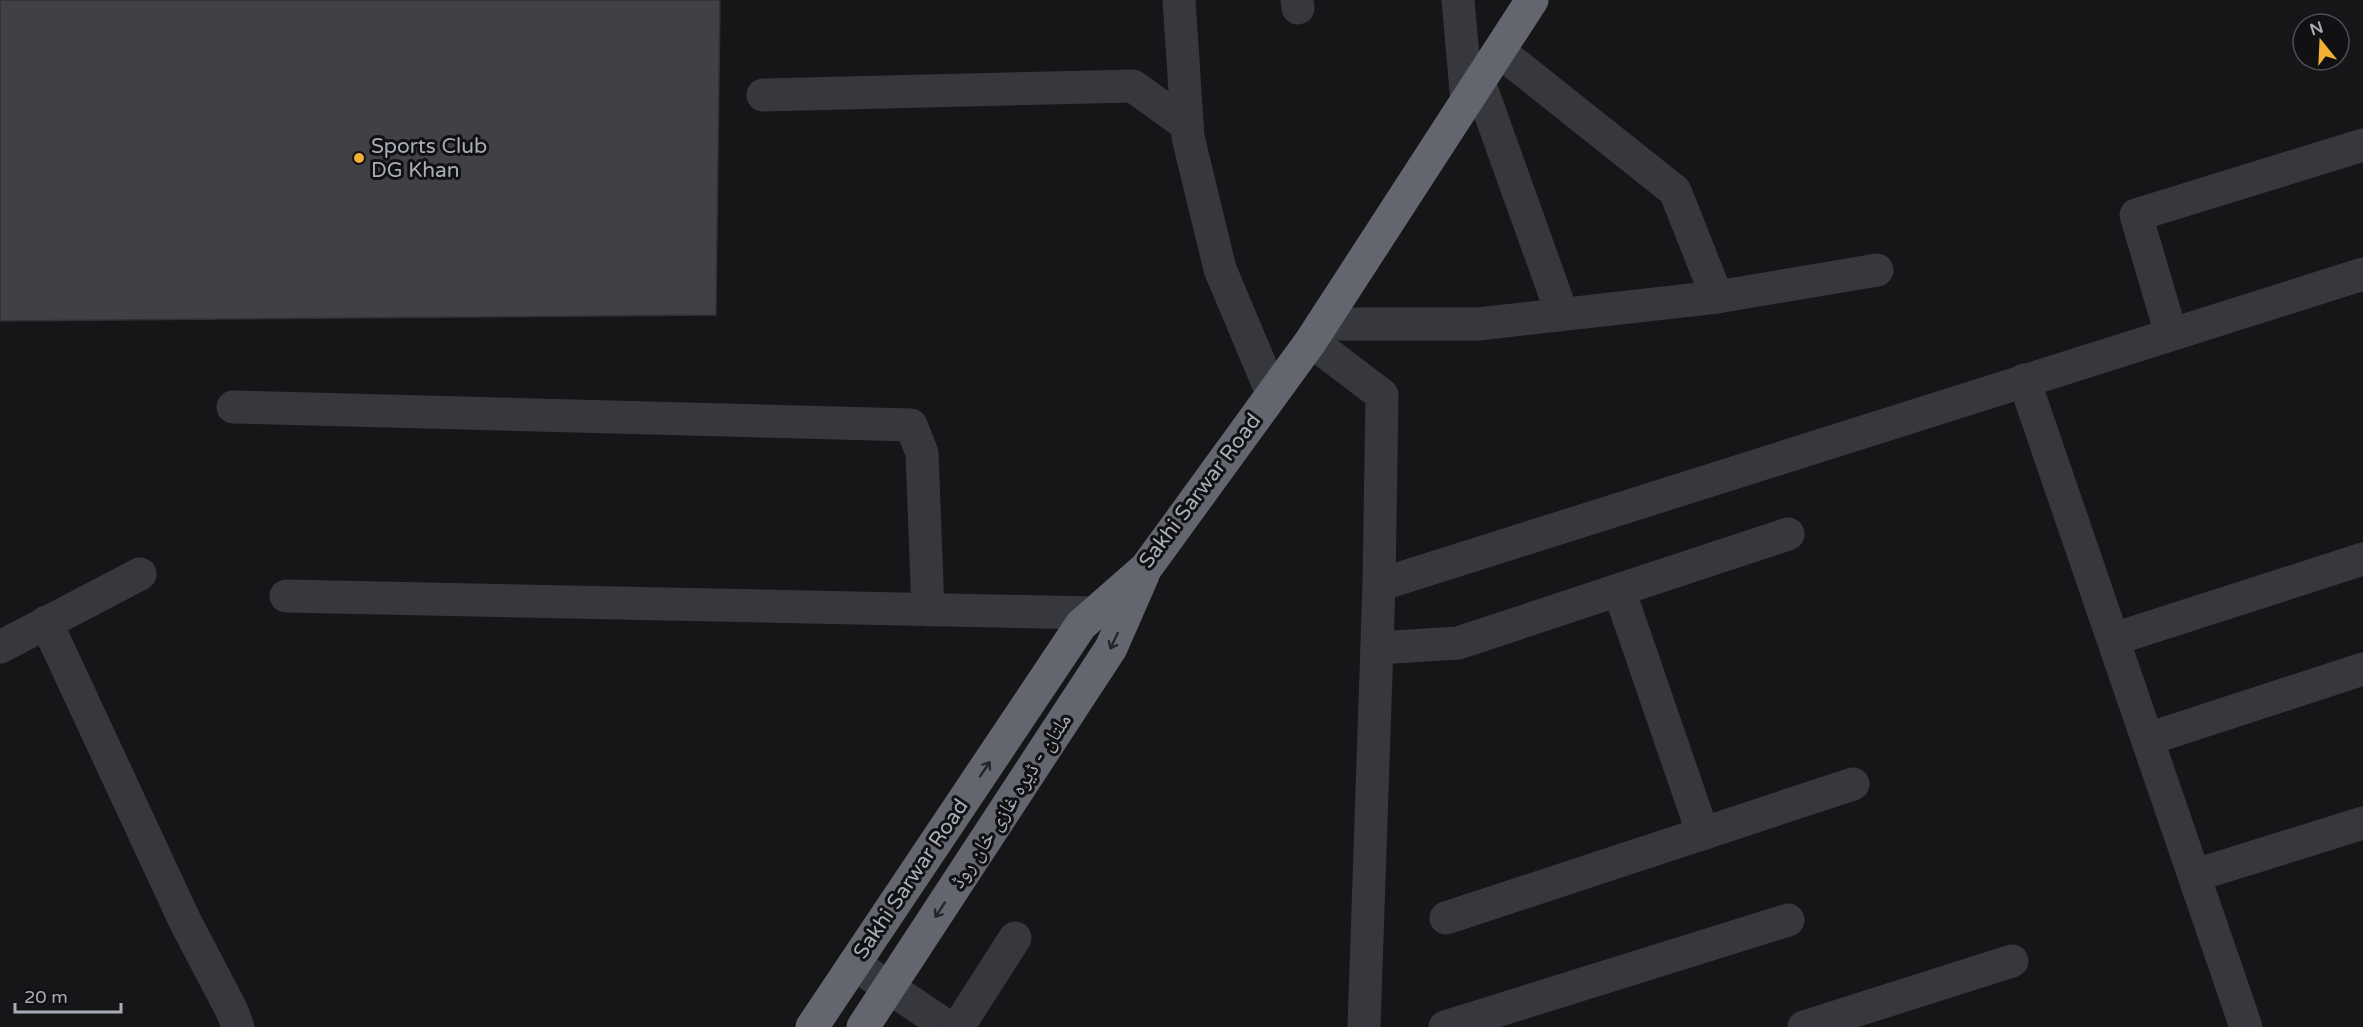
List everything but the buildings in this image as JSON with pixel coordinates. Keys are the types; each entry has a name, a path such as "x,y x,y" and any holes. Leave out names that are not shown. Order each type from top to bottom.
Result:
{"highway":[{"name":"Sakhi Sarwar Road","path":"812,1027 1081,625 1146,568 1316,333 1532,0"},
{"name":"ملتان - ڈیرہ غازی خان روڈ","path":"863,1027 1111,648 1146,568"}],"street":[{"path":"1179,0 1188,137 1220,269 1272,393"},
{"path":"1458,0 1473,92 1562,314"},
{"path":"1500,51 1675,191 1717,297"},
{"path":"763,95 1133,86 1187,125"},
{"path":"2171,334 2136,215 2363,145"},
{"path":"1316,333 1478,324 1717,297 1877,270"},
{"path":"1379,585 2363,274"},
{"path":"1316,333 1382,395 1379,585 1364,1027"},
{"path":"2024,380 2196,875 2246,1027"},
{"path":"233,407 911,425 922,453 928,610"},
{"path":"1377,648 1458,643 1788,534"},
{"path":"2114,639 2363,559"},
{"path":"0,647 140,574"},
{"path":"1619,590 1702,834"},
{"path":"286,596 1093,613"},
{"path":"46,622 185,921 238,1027"},
{"path":"2148,739 2363,669"},
{"path":"1446,918 1852,784"},
{"path":"2196,875 2363,823"},
{"path":"1445,1027 1788,920"},
{"path":"958,1027 1015,938"},
{"path":"1804,1027 2012,961"},
{"path":"854,964 948,1027"}],"place":[{"name":"Sports Club DG Khan","path":"359,158"}]}
